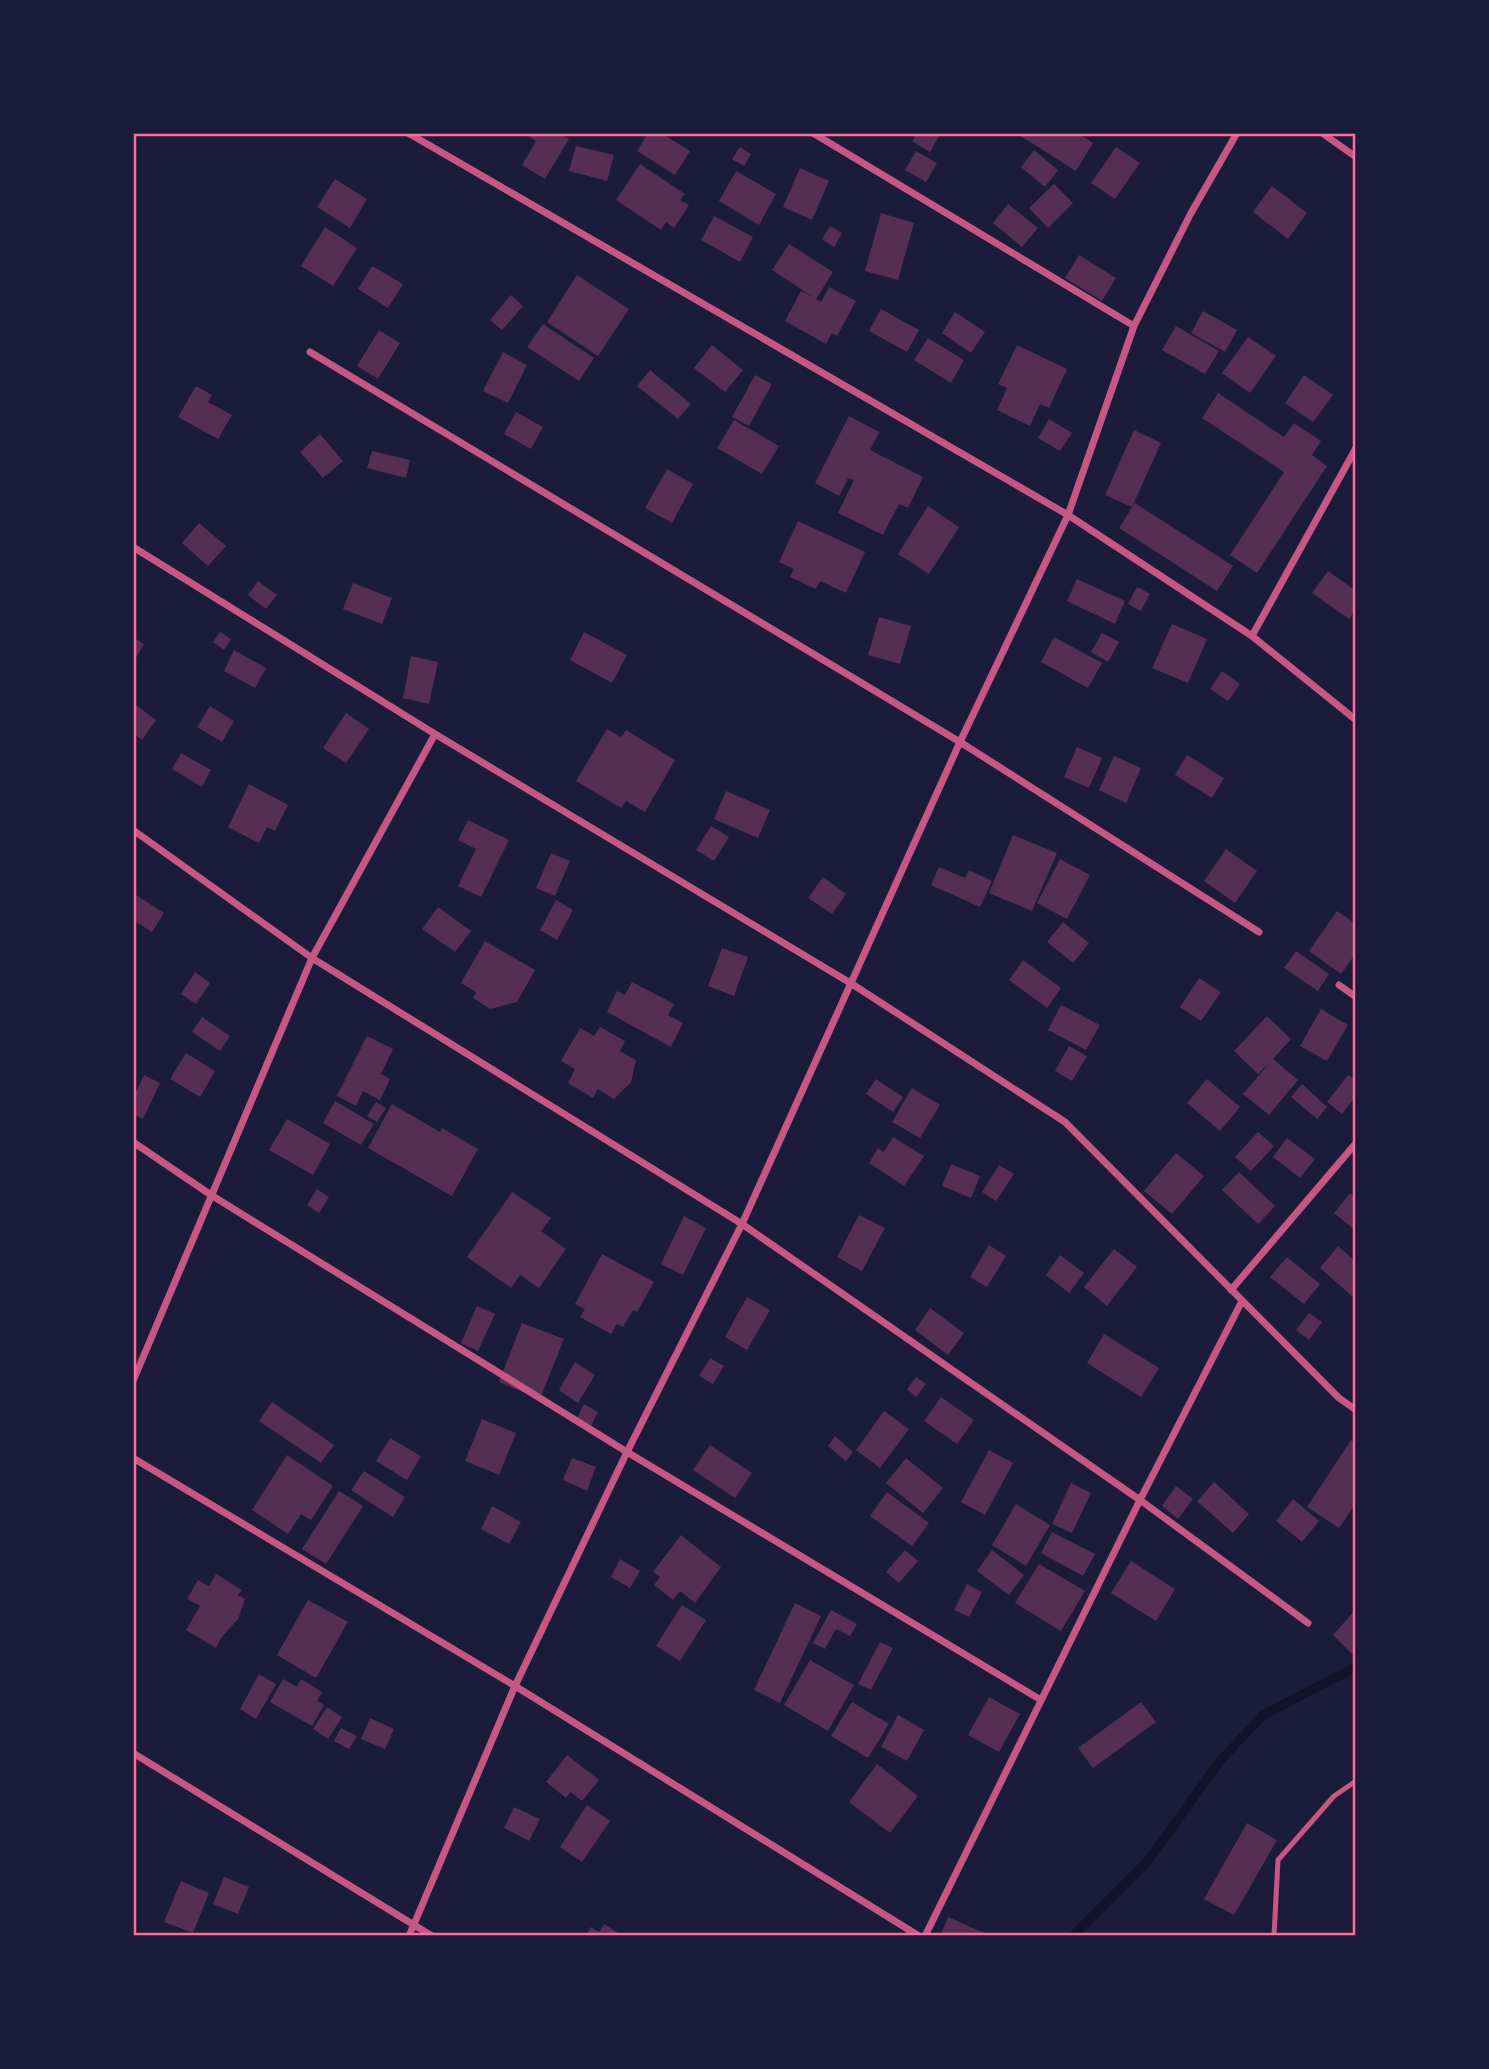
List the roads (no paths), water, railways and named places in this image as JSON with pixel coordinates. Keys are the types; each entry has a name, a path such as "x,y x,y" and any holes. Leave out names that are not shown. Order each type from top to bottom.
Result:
{"street":[{"path":"408,133 1068,515 1252,636 1356,720"},
{"path":"813,133 1134,326"},
{"path":"409,1936 515,1686 627,1452 742,1224 960,742 1068,515 1134,326 1191,213 1237,133"},
{"path":"1322,133 1356,157"},
{"path":"310,352 960,742 1259,932"},
{"path":"1252,636 1356,448"},
{"path":"133,547 435,734 852,984 1065,1122 1339,1398 1356,1410"},
{"path":"133,1381 312,958 435,734"},
{"path":"133,830 312,958 742,1224 1140,1500 1308,1623"},
{"path":"1339,985 1356,997"},
{"path":"133,1142 211,1195 627,1452 1041,1700"},
{"path":"1231,1290 1356,1143"},
{"path":"925,1936 1140,1500 1242,1301"},
{"path":"133,1458 515,1686 919,1936"},
{"path":"133,1753 432,1936"}],"lane":[{"path":"1274,1936 1278,1860 1334,1796 1356,1781"}],"waterway":[{"path":"1073,1936 1148,1861 1220,1761 1263,1715 1356,1667"}]}
